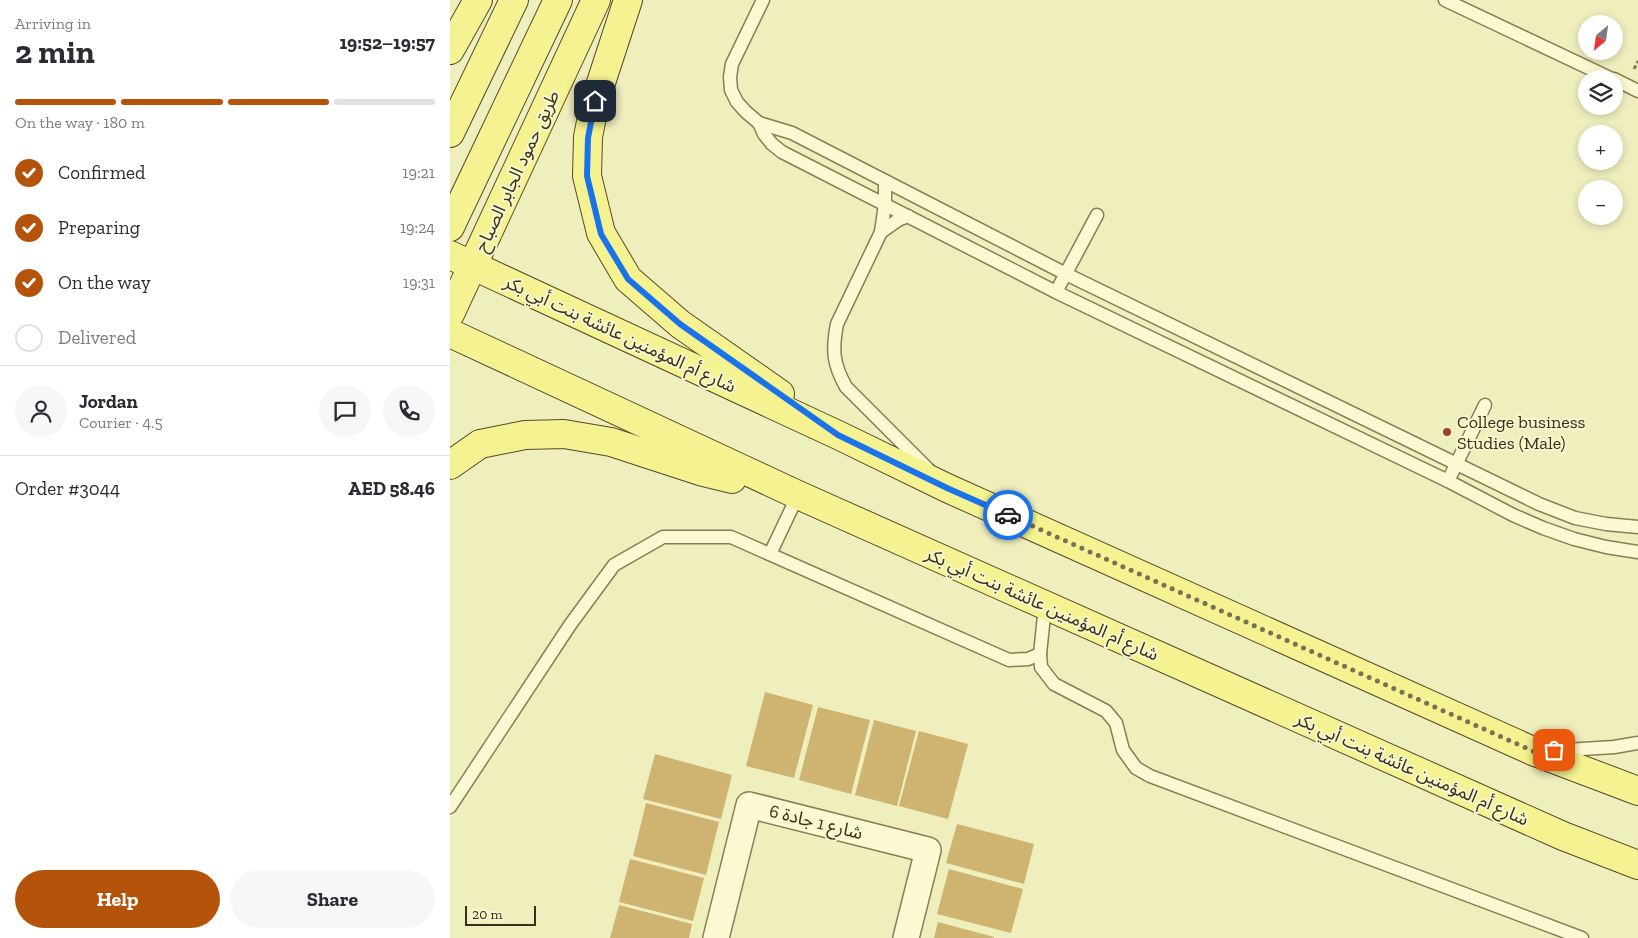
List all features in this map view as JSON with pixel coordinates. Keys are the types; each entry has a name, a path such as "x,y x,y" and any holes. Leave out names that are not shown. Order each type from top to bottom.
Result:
{"main road":[{"path":"450,50 478,0"},
{"path":"450,133 514,0"},
{"path":"450,227 558,0"},
{"name":"طريق حمود الجابر الصباح","path":"450,314 461,260 596,0"},
{"path":"628,0 595,101 588,138 587,176 601,234 628,279 680,324 838,435"},
{"name":"شارع أم المؤمنين عائشة بنت أبي بكر","path":"461,260 838,435 947,488 1535,752 1638,791"},
{"name":"شارع أم المؤمنين عائشة بنت أبي بكر","path":"450,333 798,495 1045,606 1563,836 1638,865"},
{"path":"450,465 480,444 525,435 564,434 610,442 704,472 798,495"}],"street":[{"name":"شارع 1 جادة 6","path":"716,938 749,806 928,850 906,938"}],"lane":[{"path":"763,0 732,64 731,90 736,102 759,123 768,139 782,152 1056,292 1448,481 1513,515 1574,539 1638,552"},
{"path":"1445,0 1594,70"},
{"path":"1623,84 1638,91"},
{"path":"759,123 792,133 1066,274 1539,504 1575,518 1606,524 1638,527"},
{"path":"885,181 885,204 881,232 837,324 834,340 834,357 838,373 852,393 947,488"},
{"path":"1056,292 1097,215"},
{"path":"881,232 908,216"},
{"path":"1448,481 1485,405"},
{"path":"770,554 798,495"},
{"path":"450,807 570,625 614,565 664,537 731,537 1009,660 1028,659 1040,654"},
{"path":"1045,606 1040,654 1041,667 1054,684 1106,711 1116,723 1123,750 1136,768 1150,776 1582,938"},
{"path":"1535,752 1614,748 1638,743"}],"building":[{"path":"765,692 813,705 794,778 746,766"},
{"path":"818,707 870,720 851,794 799,780"},
{"path":"874,720 916,731 897,806 855,795"},
{"path":"919,731 968,744 948,819 899,806"},
{"path":"655,754 732,775 721,819 643,799"},
{"path":"646,803 719,822 706,875 633,856"},
{"path":"957,824 1034,844 1024,884 946,863"},
{"path":"630,859 704,878 693,921 619,902"},
{"path":"949,869 1023,889 1011,933 937,914"},
{"path":"619,905 692,924 689,938 610,938"},
{"path":"938,922 994,937 994,938 934,938"}],"way so far":[{"path":"1008,515 1535,752 1554,750"}],"place":[{"name":"College business Studies (Male)","path":"1447,432"}],"route":[{"path":"595,101 588,138 587,176 601,234 628,279 680,324 838,435 947,488 1008,515"}]}
